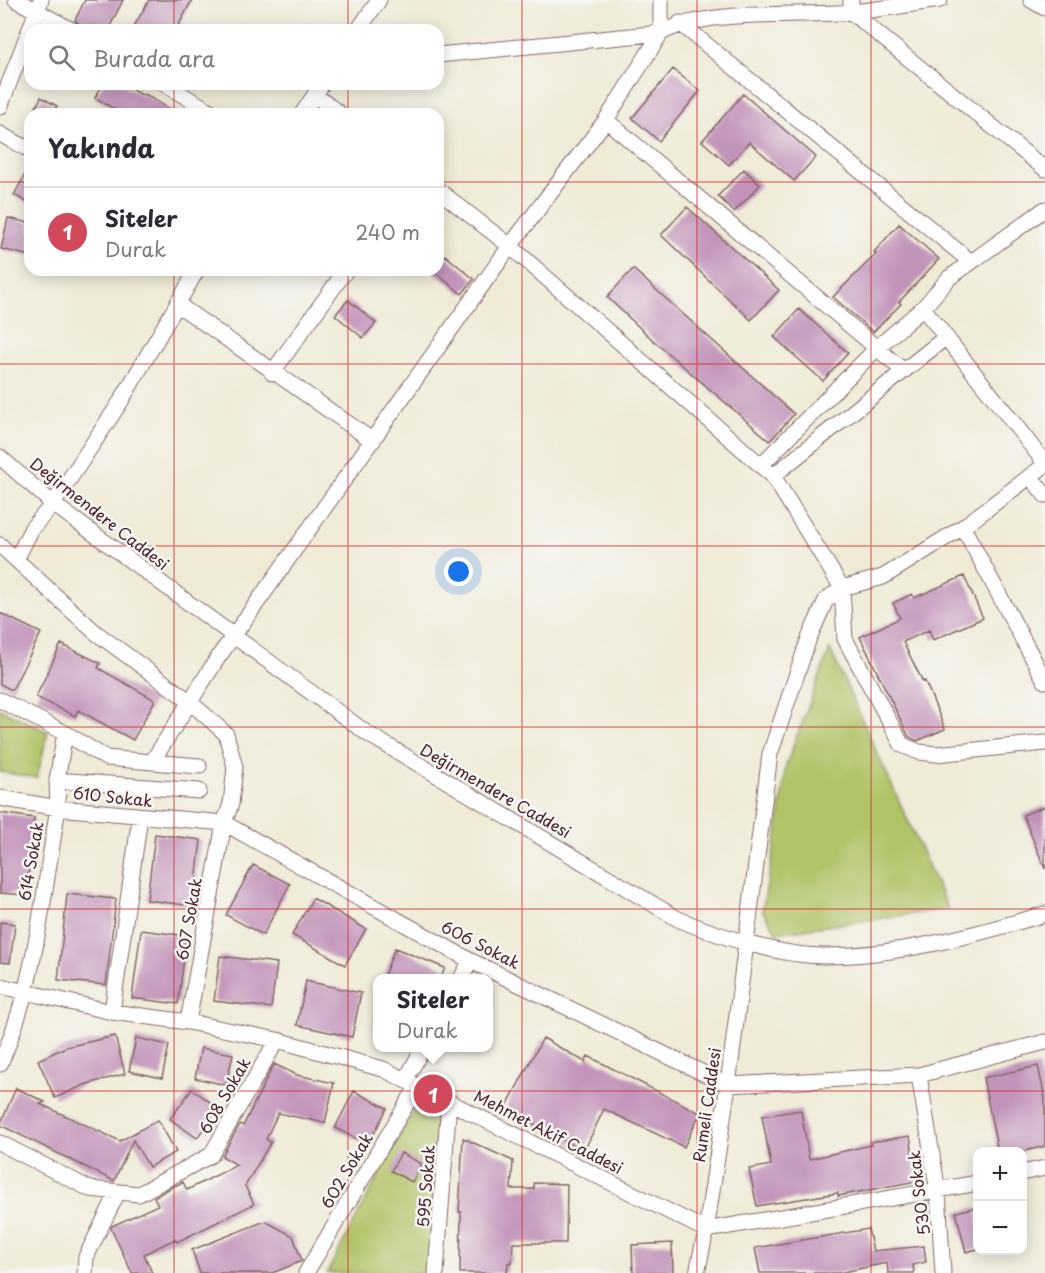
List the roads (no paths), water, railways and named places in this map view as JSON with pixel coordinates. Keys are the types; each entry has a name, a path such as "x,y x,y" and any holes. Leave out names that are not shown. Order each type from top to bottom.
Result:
{"street":[{"path":"16,0 38,4 64,24"},
{"path":"362,24 379,0"},
{"path":"152,762 188,700 232,637 510,246 606,120 661,33 661,0"},
{"path":"444,55 661,33 680,23 782,7 940,0"},
{"path":"1031,0 1045,8"},
{"path":"31,24 38,4"},
{"path":"852,4 1045,169"},
{"path":"680,23 971,262"},
{"path":"0,107 24,42"},
{"path":"174,90 205,108"},
{"path":"306,108 317,90"},
{"path":"319,90 335,108"},
{"path":"606,120 904,371"},
{"path":"0,134 24,147"},
{"path":"444,195 510,246 773,476 842,588 845,639 902,745 919,752 936,754 1045,743"},
{"path":"761,465 878,347 923,308 949,278 1045,209"},
{"path":"17,558 32,528 53,504 122,401 193,276"},
{"path":"272,373 342,276"},
{"path":"177,304 272,373 373,441"},
{"path":"842,588 883,577 963,527 1045,464 923,308"},
{"path":"773,476 946,337"},
{"name":"Değirmendere Caddesi","path":"0,457 53,504 232,637 327,706 415,765 678,919 710,933 783,951 824,956 878,952 974,935 1045,914"},
{"path":"1030,476 1045,495"},
{"path":"963,527 1043,671"},
{"name":"607 Sokak","path":"0,544 95,632 188,700 226,734 235,767 231,804 224,823 188,1022"},
{"name":"Rumeli Caddesi","path":"697,1273 706,1230 728,1085 770,754 809,638 826,600 842,588"},
{"path":"0,700 65,733 106,758 199,766"},
{"name":"614 Sokak","path":"0,1064 16,1029 27,992 58,808 57,780 65,733"},
{"path":"57,780 199,791"},
{"name":"610 Sokak","path":"0,798 58,808 224,823"},
{"path":"112,1012 140,817"},
{"name":"606 Sokak","path":"224,823 471,961 728,1085"},
{"path":"463,974 471,961"},
{"name":"Mehmet Akif Caddesi","path":"0,986 112,1012 188,1022 277,1040 383,1069 706,1230"},
{"name":"608 Sokak","path":"0,1143 90,1189 117,1194 139,1194 211,1155 277,1040"},
{"path":"728,1085 918,1075 1045,1042"},
{"name":"602 Sokak","path":"306,1273 412,1082 421,1052"},
{"name":"530 Sokak","path":"918,1075 938,1192 943,1273"},
{"name":"595 Sokak","path":"436,1273 449,1101"},
{"path":"1027,1172 1045,1168"},
{"path":"706,1230 938,1192 973,1184"},
{"path":"85,1273 86,1257 117,1194"}],"place":[{"name":"Siteler","path":"433,1094"}]}
